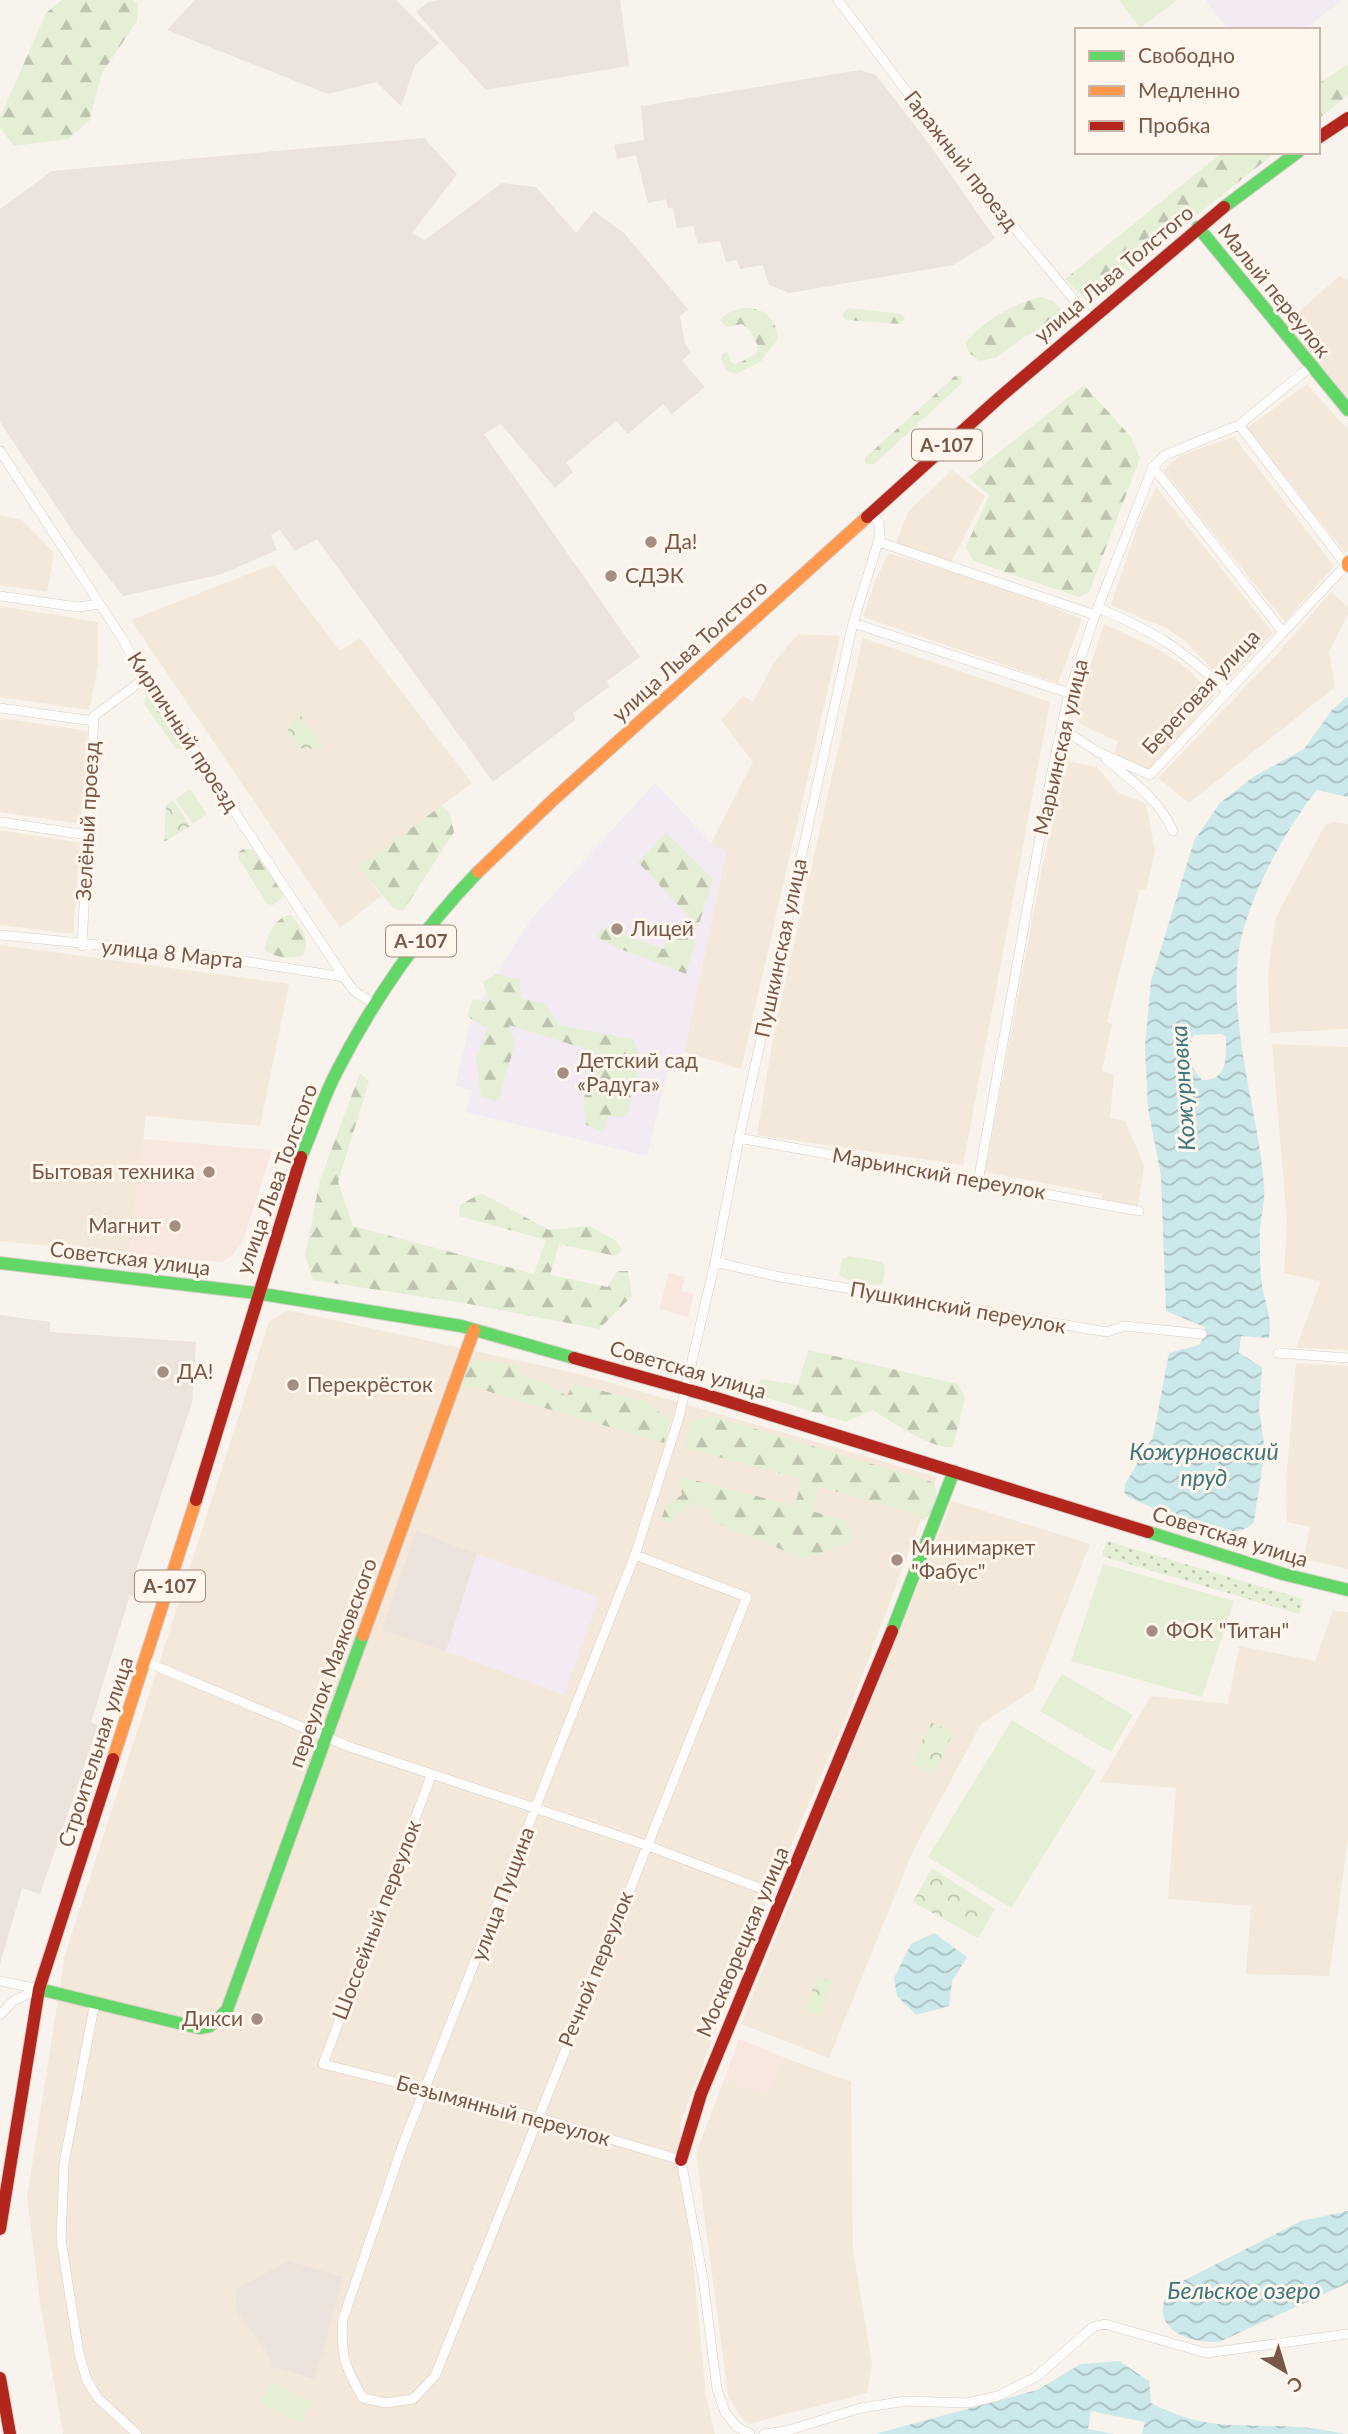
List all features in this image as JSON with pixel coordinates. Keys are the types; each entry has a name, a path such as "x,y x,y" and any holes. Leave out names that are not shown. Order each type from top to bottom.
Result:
{"main road":[{"path":"1320,137 1348,118"},
{"name":"улица Льва Толстого","path":"256,1293 297,1168 335,1074 376,1005 423,938 485,865 872,512 1090,319 1198,227 1295,154"},
{"name":"Малый переулок","path":"1198,227 1310,367 1348,410"},
{"name":"Советская улица","path":"0,1263 256,1293 383,1311 474,1330 687,1389 1283,1574 1348,1590"},
{"name":"Строительная улица","path":"0,2229 39,1989 204,1478 256,1293"},
{"name":"переулок Маяковского","path":"95,2002 199,2028 210,2026 227,2010 474,1330"},
{"name":"Москворецкая улица","path":"681,2160 701,2094 883,1655 954,1471"},
{"path":"39,1989 95,2002"},
{"path":"0,2378 10,2434"}],"street":[{"name":"Гаражный проезд","path":"838,0 955,156 1090,319"},
{"path":"1283,632 1153,467 1165,455 1240,425 1310,367"},
{"path":"1240,425 1347,564"},
{"name":"Кирпичный проезд","path":"0,451 100,604 144,679 191,739 344,977 354,991 376,1005"},
{"name":"Марьинская улица","path":"978,1182 1060,729 1096,612 1153,467"},
{"name":"Пушкинская улица","path":"687,1389 739,1138 853,623 878,542 879,523 872,512"},
{"path":"878,542 1096,612 1162,638 1227,691"},
{"name":"Береговая улица","path":"1060,729 1098,752 1150,775 1347,564"},
{"path":"0,596 78,607 100,604"},
{"path":"853,623 1069,693"},
{"name":"Зелёный проезд","path":"82,946 94,716 144,679"},
{"path":"0,708 93,722"},
{"path":"1098,752 1145,792 1166,815 1173,831"},
{"path":"0,822 87,835"},
{"name":"улица 8 Марта","path":"0,935 82,946 211,956 344,977"},
{"name":"Марьинский переулок","path":"739,1138 1139,1211"},
{"name":"Пушкинский переулок","path":"715,1262 775,1276 1107,1332 1124,1326 1202,1334"},
{"path":"1278,1353 1348,1358"},
{"name":"улица Пущина","path":"363,2398 347,2372 340,2347 343,2319 403,2144 635,1555 687,1389"},
{"name":"Речной переулок","path":"363,2398 386,2403 414,2399 435,2376 536,2117 747,1597 635,1555"},
{"path":"146,1662 327,1738 431,1776 646,1845 783,1897"},
{"name":"Шоссейный переулок","path":"323,2064 431,1776"},
{"path":"0,1981 39,1989"},
{"path":"0,2015 13,2001 39,1989"},
{"path":"95,2002 64,2163 61,2239 79,2353 87,2381 98,2398 137,2434"},
{"name":"Безымянный переулок","path":"323,2064 536,2117 681,2160"},
{"name":"Москворецкая улица","path":"681,2160 703,2278 717,2389 725,2412 737,2427 750,2434"},
{"path":"764,2434 872,2406 906,2401 967,2403 998,2396 1036,2377 1093,2327 1105,2324 1206,2353 1348,2334"}],"shaded area":[{"path":"195,0 396,0 439,43 415,65 401,106 376,82 328,94 167,30"},
{"path":"620,0 629,66 486,90 416,12 429,2"},
{"path":"1205,0 1342,0 1308,27 1227,28"},
{"path":"860,70 876,75 929,144 995,238 953,265 789,293 769,285 763,265 740,269 737,260 726,262 720,241 698,244 693,226 677,228 673,208 668,208 666,199 648,203 636,155 617,159 614,145 644,140 641,106"},
{"path":"424,138 457,174 412,233 425,240 502,183 536,187 576,233 594,211 624,233 688,309 680,316 685,344 691,352 682,361 705,387 672,414 663,404 628,434 616,421 566,463 573,472 555,488 501,424 484,434 640,657 607,681 609,687 573,713 575,720 493,782 317,539 295,551 280,530 271,535 277,550 222,574 123,596 74,533 0,422 0,209 52,171"},
{"path":"1339,276 1348,280 1348,402 1283,326"},
{"path":"1307,384 1348,430 1348,549 1345,553 1247,428"},
{"path":"1234,437 1334,566 1285,622 1163,470 1181,455"},
{"path":"952,470 985,496 951,562 896,543 908,512"},
{"path":"1156,487 1273,633 1226,683 1184,640 1166,628 1111,605 1138,525"},
{"path":"0,515 22,520 54,553 47,592 0,585"},
{"path":"889,553 1000,586 1082,619 1058,683 863,617 875,581"},
{"path":"274,564 340,651 360,638 472,783 360,867 381,896 340,928 131,620"},
{"path":"1331,592 1348,607 1348,614 1329,652 1335,687 1189,803 1158,778 1278,653"},
{"path":"0,606 98,622 98,667 89,710 0,697"},
{"path":"1104,624 1158,649 1188,669 1214,696 1150,771 1114,753 1118,742 1080,724 1075,713"},
{"path":"798,634 840,636 741,1069 684,1052 726,853 711,843 753,762 721,720 743,696 753,702 773,664"},
{"path":"863,638 1050,702 963,1165 757,1135 774,1033"},
{"path":"0,718 88,731 81,824 0,812"},
{"path":"1068,761 1097,767 1117,792 1146,804 1155,850 1146,890 1140,889 1107,1022 1112,1024 1102,1071 1114,1075 1110,1118 1125,1121 1144,1165 1138,1206 1102,1199 1102,1194 985,1172 1043,863"},
{"name":"Лицей","path":"655,783 711,843 726,852 684,1052 679,1062 670,1060 647,1156 466,1112 472,1090 455,1086 473,1012 530,920"},
{"path":"1334,822 1348,824 1348,1029 1270,1033 1268,975 1275,919 1325,825"},
{"path":"0,830 81,843 73,934 0,925"},
{"path":"0,945 289,984 260,1126 146,1116 129,1255 0,1241"},
{"path":"1272,1044 1348,1047 1348,1350 1296,1348 1321,1281 1284,1273 1287,1222"},
{"path":"143,1139 272,1150 244,1238 233,1255 222,1262 129,1255"},
{"path":"669,1273 685,1277 681,1291 694,1294 688,1317 659,1309"},
{"path":"288,1310 584,1375 937,1477 849,1710 746,1951 680,2124 706,2396 715,2434 63,2434 40,2302 27,2197 65,1955 269,1322"},
{"path":"0,1315 50,1322 50,1332 196,1342 192,1403 135,1573 146,1576 141,1597 130,1595 91,1722 98,1726 40,1894 22,1888 0,1964"},
{"path":"1296,1363 1348,1366 1348,1569 1304,1559 1310,1527 1287,1522 1286,1482"},
{"path":"952,1501 1090,1544 1033,1690 981,1724 913,1851 829,2058 741,2024"},
{"path":"416,1531 477,1554 446,1651 382,1630"},
{"path":"477,1554 599,1597 564,1695 446,1651"},
{"path":"1333,1611 1348,1612 1348,1839 1329,1976 1246,1974 1251,1906 1168,1899 1176,1788 1100,1782 1151,1696 1228,1704 1239,1646 1315,1661"},
{"path":"739,2039 785,2058 767,2095 724,2080"},
{"path":"785,2058 851,2082 853,2250 872,2364 867,2393 749,2424 740,2416 728,2395 696,2153 724,2080 767,2095"},
{"path":"288,2261 343,2277 315,2379 272,2367 269,2355 237,2312 235,2290"}],"green space":[{"path":"62,0 133,0 138,4 137,21 102,73 89,121 68,139 14,146 0,128 0,118 46,13"},
{"path":"1119,0 1175,0 1176,1 1140,28"},
{"path":"1348,64 1348,95 1320,117 1320,83"},
{"path":"1221,154 1273,154 1088,302 1065,279"},
{"path":"1041,297 1054,301 1062,311 1061,319 1026,336 995,358 980,361 969,353 966,343 990,320 1010,308"},
{"path":"741,308 756,309 767,314 774,324 778,339 761,361 736,374 727,371 721,359 722,354 727,352 732,363 737,364 756,354 758,346 750,330 742,324 726,327 720,320 726,314"},
{"path":"848,308 902,314 905,318 901,324 846,320 842,315"},
{"path":"955,376 961,376 962,383 873,465 865,463 865,458"},
{"path":"1084,385 1131,437 1140,458 1089,592 1079,597 973,561 966,547 989,495 968,477"},
{"path":"146,695 183,741 183,749 176,749 144,704"},
{"path":"298,712 325,749 298,748 287,732"},
{"path":"190,789 207,814 193,824 175,799"},
{"path":"173,800 190,826 164,842 166,805"},
{"path":"441,806 450,813 454,832 403,911 393,908 359,867"},
{"path":"666,832 713,879 698,927 638,862"},
{"path":"243,849 252,849 283,893 282,898 273,905 267,904 239,859 238,853"},
{"path":"291,915 306,938 303,955 283,957 265,950 276,923"},
{"path":"667,923 690,933 695,944 686,974 615,947 595,936 602,927 664,949"},
{"path":"496,974 520,980 521,998 545,1004 559,1025 633,1039 642,1060 626,1117 608,1116 604,1132 586,1125 583,1103 595,1052 509,1025 515,1044 498,1102 481,1097 476,1057 487,1029 467,1016 473,999 489,1002 483,982"},
{"path":"360,1073 369,1081 338,1182 353,1226 534,1274 546,1240 459,1216 460,1205 481,1193 549,1230 589,1226 615,1240 622,1250 616,1256 559,1244 550,1275 608,1287 617,1271 628,1271 632,1296 599,1329 464,1303 313,1280 305,1256 320,1180"},
{"path":"849,1256 882,1262 885,1266 883,1283 860,1284 839,1275 842,1259"},
{"path":"808,1350 958,1384 965,1398 953,1447 923,1440 872,1410 846,1422 755,1394 761,1379 798,1385"},
{"path":"475,1359 517,1365 522,1375 543,1382 567,1396 573,1384 645,1401 671,1421 664,1443 470,1386 460,1388 461,1371"},
{"path":"712,1416 935,1483 937,1502 924,1521 915,1513 819,1487 812,1511 846,1521 853,1541 805,1559 713,1522 705,1505 686,1507 669,1523 661,1520 666,1505 682,1495 679,1476 795,1506 802,1479 684,1448 691,1421"},
{"path":"1107,1541 1303,1599 1299,1614 1102,1556"},
{"name":"ФОК \"Титан\"","path":"1103,1564 1234,1601 1202,1697 1071,1661"},
{"path":"1062,1674 1133,1715 1111,1752 1040,1711"},
{"path":"1012,1720 1096,1771 1011,1908 928,1857"},
{"path":"930,1722 953,1732 934,1773 912,1765"},
{"path":"932,1868 995,1909 978,1938 913,1902"},
{"path":"818,1976 833,1982 819,2016 804,2010"},
{"path":"272,2382 311,2403 300,2423 261,2403"}],"water":[{"name":"Кожурновский пруд","path":"1348,696 1348,797 1317,790 1304,807 1267,869 1248,914 1238,957 1241,1043 1264,1185 1260,1265 1270,1324 1269,1338 1241,1336 1239,1353 1262,1367 1259,1410 1265,1450 1254,1521 1245,1529 1213,1529 1156,1509 1128,1497 1124,1492 1125,1484 1153,1437 1169,1353 1199,1345 1205,1336 1205,1327 1166,1311 1161,1176 1148,1108 1145,1047 1151,981 1194,841 1220,803 1253,777 1304,749 1332,710","holes":["1222,1034 1226,1037 1225,1060 1221,1072 1217,1077 1202,1080 1191,1061 1191,1039 1194,1035"]},
{"path":"934,1933 967,1957 952,1981 949,2006 916,2015 897,1996 894,1978 911,1944"},
{"name":"Бельское озеро","path":"1348,2211 1348,2283 1219,2342 1181,2335 1166,2321 1163,2312 1164,2300 1171,2287 1301,2221"},
{"path":"1119,2361 1149,2381 1151,2403 1189,2418 1222,2424 1308,2428 1345,2434 875,2434 1037,2390 1081,2364"}],"pier":[{"path":"1091,2411 1145,2422 1142,2434 1114,2434 1088,2429"}],"traffic: fast":[{"path":"1224,207 1295,154"},
{"path":"1198,227 1348,410"},
{"path":"301,1157 331,1083 382,993 437,917 478,872"},
{"path":"0,1263 256,1293 461,1326 574,1358"},
{"path":"892,1631 954,1471"},
{"path":"1148,1532 1283,1574 1348,1590"},
{"path":"39,1989 199,2028 210,2026 227,2010 363,1635"}],"traffic: slow":[{"path":"478,872 553,800 867,517"},
{"path":"363,1635 474,1330"},
{"path":"113,1759 196,1500"}],"traffic: jam":[{"path":"1320,137 1348,118"},
{"path":"867,517 1000,397 1224,207"},
{"path":"196,1500 301,1157"},
{"path":"574,1358 710,1396 1148,1532"},
{"path":"681,2160 701,2094 892,1631"},
{"path":"0,2229 39,1989 113,1759"},
{"path":"0,2378 10,2434"}],"place":[{"name":"Да!","path":"651,542"},
{"name":"СДЭК","path":"611,576"},
{"name":"Лицей","path":"617,929"},
{"name":"Детский сад «Радуга»","path":"563,1073"},
{"name":"Бытовая техника","path":"209,1172"},
{"name":"Магнит","path":"175,1226"},
{"name":"ДА!","path":"163,1372"},
{"name":"Перекрёсток","path":"293,1385"},
{"name":"Минимаркет \"Фабус\"","path":"897,1560"},
{"name":"ФОК \"Титан\"","path":"1152,1631"},
{"name":"Дикси","path":"257,2019"}],"water label":[{"name":"Кожурновка","path":"1183,1088"}]}
